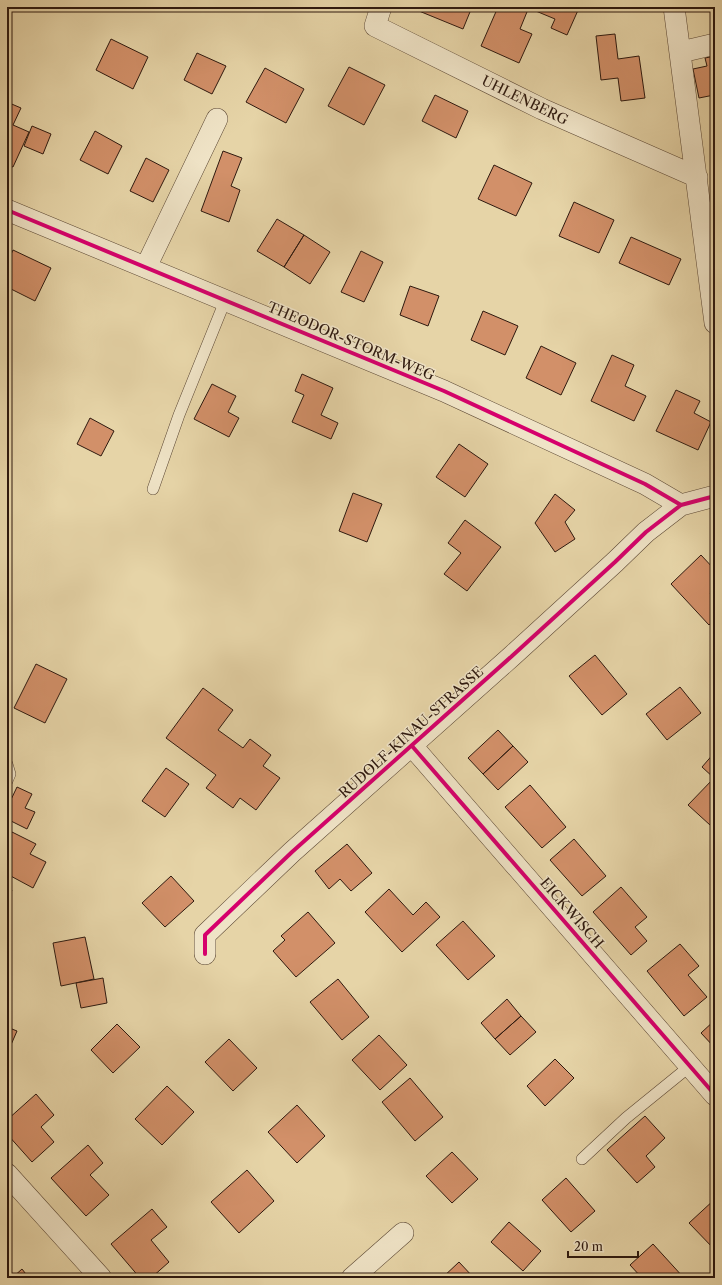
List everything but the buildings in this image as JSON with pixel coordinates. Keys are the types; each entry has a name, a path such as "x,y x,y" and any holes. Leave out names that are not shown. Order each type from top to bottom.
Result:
{"street":[{"name":"UHLENBERG","path":"381,7 375,26 542,109 697,176"},
{"path":"674,7 715,323"},
{"path":"681,52 715,44"},
{"path":"146,268 217,120"},
{"name":"THEODOR-STORM-WEG","path":"7,210 444,391 646,484 681,505"},
{"path":"681,505 715,496"},
{"name":"RUDOLF-KINAU-STRASSE","path":"205,954 205,935 292,852 412,746 615,562 646,532 681,505"},
{"name":"EICKWISCH","path":"412,746 715,1095"},
{"path":"7,1174 101,1278"},
{"path":"352,1278 403,1233"}],"lane":[{"path":"153,489 179,415 225,301"},
{"path":"7,764 10,774 7,781"},
{"path":"582,1159 626,1118 690,1066"}],"cycle path":[{"path":"7,210 444,391 645,484 681,505"},
{"path":"205,954 205,935 292,852 512,656 646,532 681,505 715,496"},
{"path":"412,746 715,1095"}]}
